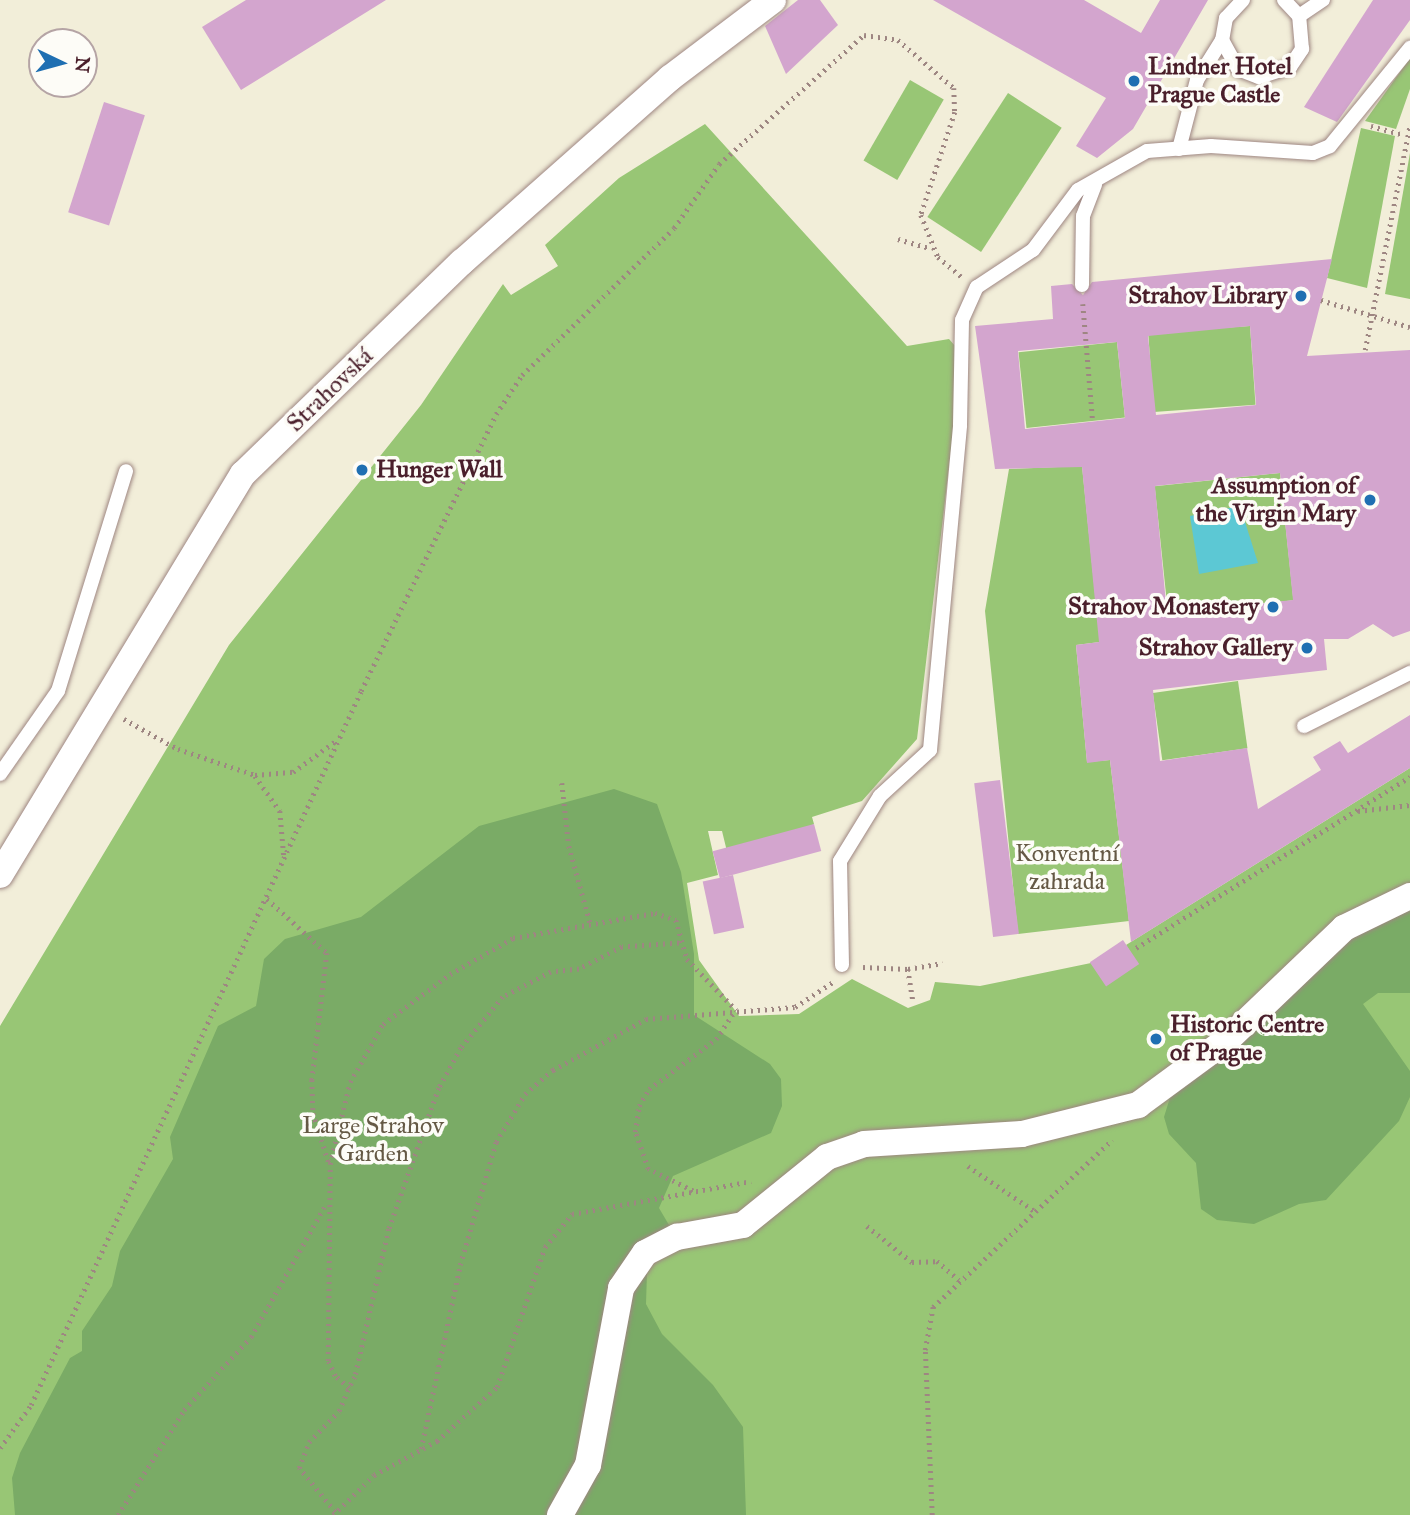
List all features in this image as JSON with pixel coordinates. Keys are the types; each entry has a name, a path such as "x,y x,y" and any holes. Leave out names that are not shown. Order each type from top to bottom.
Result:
{"street":[{"name":"Strahovská","path":"0,875 105,708 243,474 462,262 670,78 773,0"},
{"path":"560,1515 588,1465 621,1288 645,1253 677,1237 760,1216 827,1157 864,1144 1036,1132 1138,1105 1228,1039 1344,928 1410,896"}],"lane":[{"path":"1179,149 1197,79 1222,40 1226,18 1243,0"},
{"path":"1222,40 1238,69 1270,77 1298,59 1305,37 1299,16 1284,0"},
{"path":"1299,16 1323,0"},
{"path":"842,965 840,861 880,796 930,750 960,425 962,320 977,287 1033,250 1078,190 1094,184 1147,152 1179,149 1313,153 1355,122 1410,48"},
{"path":"1082,285 1083,216 1094,184"},
{"path":"0,774 58,691 126,471"},
{"path":"1304,726 1410,673"}],"path":[{"path":"0,1448 31,1405 340,737 496,414 522,375 674,228 719,164 864,35 898,40 933,63 954,88 955,111 922,202 933,249"},
{"path":"1355,122 1404,135"},
{"path":"1365,350 1404,135 1410,125"},
{"path":"898,239 933,249 977,287"},
{"path":"1082,285 1093,422"},
{"path":"1321,300 1410,327"},
{"path":"105,708 178,749 255,775 293,772 340,737"},
{"path":"255,775 280,811 284,861"},
{"path":"1136,948 1410,777"},
{"path":"562,783 569,846 590,922"},
{"path":"1354,812 1410,805"},
{"path":"267,899 327,953 312,1080 313,1113 330,1164"},
{"path":"349,1388 328,1361 327,1203 330,1164 350,1082 383,1024 450,974 513,938 590,922 666,914 676,919 679,943 736,1010"},
{"path":"679,943 622,947 579,969 551,972 503,997 460,1048 439,1087 389,1229 349,1388 339,1411 309,1442 299,1468 334,1514 374,1475 421,1449 497,1387 545,1247 572,1214 694,1191 648,1169 635,1132 639,1106 649,1089 716,1040 736,1010"},
{"path":"421,1449 434,1366 492,1154 525,1094 553,1070 646,1019 812,1001 842,965 908,969 942,963"},
{"path":"908,969 913,1002"},
{"path":"932,1515 925,1350 933,1307 959,1280 1084,1171 1138,1105"},
{"path":"927,1138 1036,1212"},
{"path":"118,1515 184,1410 251,1337 327,1203"},
{"path":"867,1226 912,1262 937,1261 959,1280"}],"green space":[{"path":"1410,58 1410,89 1396,129 1365,121"},
{"path":"910,80 944,100 897,180 864,161"},
{"path":"1008,93 1062,128 981,252 927,217"},
{"name":"Large Strahov Garden","path":"705,124 907,346 949,339 956,347 954,424 917,739 862,801 812,817 814,824 732,872 722,831 708,831 718,875 687,883 699,960 739,1016 799,1014 852,979 908,1008 930,1000 935,982 980,986 1091,963 1106,985 1138,964 1126,945 1410,768 1410,1515 0,1515 0,1026 229,645 421,405 503,284 511,295 558,266 545,245 619,178"},
{"path":"1361,128 1395,136 1367,288 1327,278"},
{"path":"1410,153 1410,299 1385,294"},
{"path":"1250,326 1256,405 1154,412 1148,333"},
{"path":"1117,342 1125,418 1026,428 1019,352"},
{"name":"Konventní zahrada","path":"1082,466 1100,642 1076,645 1087,762 1110,760 1129,921 1018,934 985,611 1009,469"},
{"path":"1280,473 1293,600 1168,613 1155,486"},
{"path":"1238,681 1247,748 1162,760 1153,693"},
{"path":"614,789 657,804 681,872 694,954 694,1015 770,1064 781,1079 782,1106 771,1133 673,1176 659,1208 669,1225 652,1242 647,1272 646,1304 662,1334 713,1385 743,1427 746,1515 15,1515 12,1478 20,1453 70,1358 82,1351 82,1331 112,1286 120,1251 173,1159 170,1137 218,1026 256,1006 264,959 285,939 361,917 479,826"},
{"path":"1410,908 1410,993 1378,993 1363,1004 1410,1071 1410,1097 1399,1121 1326,1200 1299,1204 1254,1224 1217,1220 1201,1209 1196,1163 1169,1134 1164,1117 1172,1091 1236,1049 1352,935"}],"water":[{"path":"1240,506 1258,563 1199,574 1190,516"}],"building":[{"path":"246,0 386,0 241,90 202,27"},
{"path":"798,0 820,0 838,25 786,74 765,26"},
{"name":"Lindner Hotel Prague Castle","path":"933,0 1084,0 1141,33 1160,0 1208,0 1133,129 1097,158 1076,146 1106,98"},
{"path":"1373,0 1410,0 1410,20 1337,122 1304,107"},
{"path":"104,102 145,115 109,226 68,212"},
{"name":"Strahov Monastery","path":"1332,259 1307,356 1410,350 1410,631 1393,637 1373,624 1348,639 1324,639 1327,670 1153,690 1160,761 1247,748 1258,809 1321,770 1313,757 1340,741 1348,753 1410,715 1410,768 1131,942 1110,760 1087,763 1076,645 1099,642 1082,467 995,469 975,326 1053,319 1051,286 1072,284 1083,295 1092,282","holes":["1250,326 1256,405 1156,415 1148,336","1117,342 1125,418 1025,429 1018,351","1280,473 1293,600 1167,614 1155,486"]},
{"path":"1000,780 1019,934 993,937 974,783"},
{"path":"814,824 821,851 720,878 713,851"},
{"path":"733,875 744,928 714,934 703,881"},
{"path":"1123,940 1139,964 1106,986 1090,962"}],"place":[{"name":"Lindner Hotel Prague Castle","path":"1134,81"},
{"name":"Strahov Library","path":"1301,296"},
{"name":"Hunger Wall","path":"362,470"},
{"name":"Assumption of the Virgin Mary","path":"1370,500"},
{"name":"Strahov Monastery","path":"1273,607"},
{"name":"Strahov Gallery","path":"1307,648"},
{"name":"Historic Centre of Prague","path":"1156,1039"}]}
